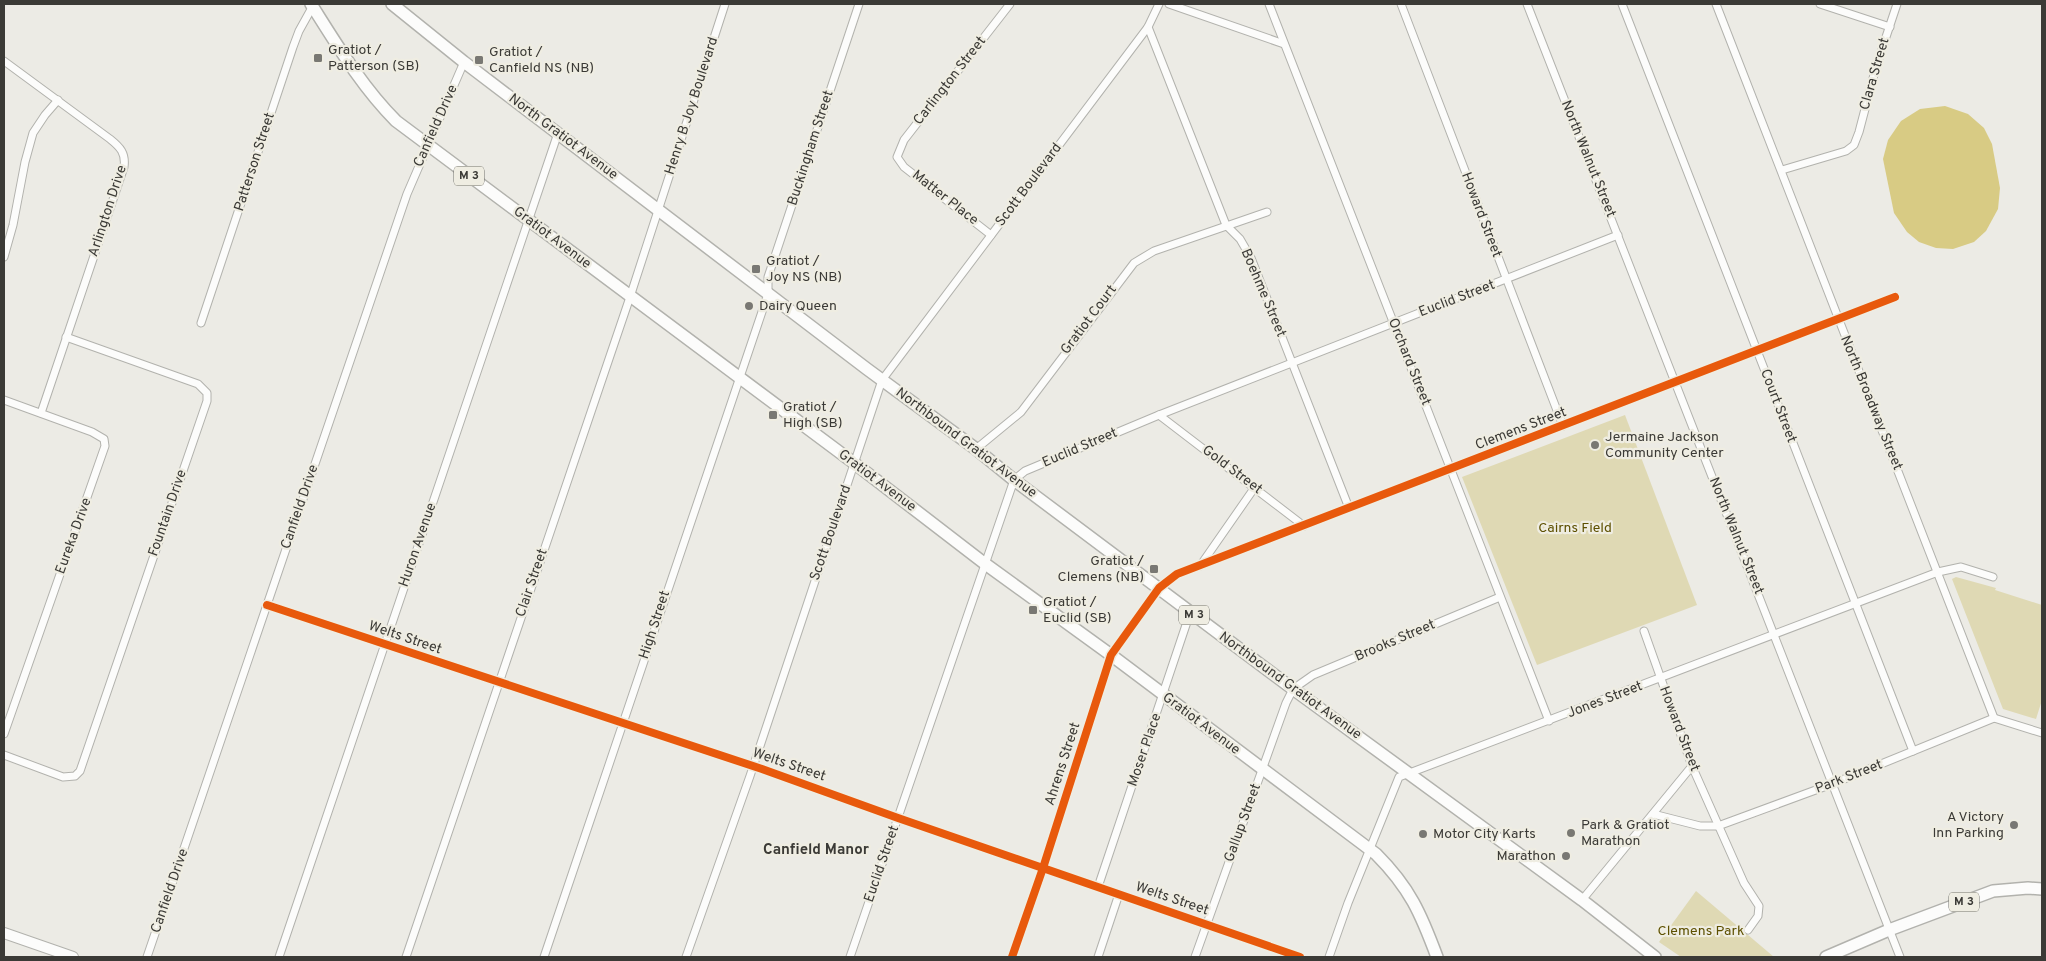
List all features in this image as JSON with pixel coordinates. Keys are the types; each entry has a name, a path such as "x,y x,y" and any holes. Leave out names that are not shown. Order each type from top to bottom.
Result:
{"main road":[{"name":"Gratiot Avenue","path":"313,4 345,59 381,106 396,121 854,463 984,563 1111,655 1163,696 1371,850 1392,869 1411,896 1437,957"},
{"name":"North Gratiot Avenue","path":"392,4 464,62 735,268"},
{"name":"Northbound Gratiot Avenue","path":"735,268 1190,612 1582,900 1655,957"},
{"name":"M 3","path":"1826,957 1889,930 1993,891 2028,888 2042,889"},
{"path":"4,933 73,957"}],"street":[{"name":"Patterson Street","path":"201,323 298,31 313,4"},
{"name":"Henry B Joy Boulevard","path":"658,209 725,4"},
{"name":"Buckingham Street","path":"768,294 768,277 859,4"},
{"name":"Carlington Street","path":"899,161 897,157 904,140 1010,4"},
{"name":"Scott Boulevard","path":"686,957 753,766 882,380 1148,26 1159,4"},
{"path":"1169,4 1284,44"},
{"name":"Orchard Street","path":"1269,4 1549,721"},
{"name":"Howard Street","path":"1400,4 1563,426"},
{"name":"North Walnut Street","path":"1527,4 1900,957"},
{"name":"Court Street","path":"1622,4 1913,751"},
{"name":"North Broadway Street","path":"1716,4 1994,718"},
{"path":"1820,4 1890,27"},
{"name":"Clara Street","path":"1782,170 1846,151 1854,145 1876,67 1897,4"},
{"name":"Boehme Street","path":"1148,26 1226,225 1240,239 1251,258 1348,508"},
{"name":"Arlington Drive","path":"4,61 116,144 125,158 124,166 40,413"},
{"name":"Canfield Drive","path":"148,957 407,194 464,62"},
{"path":"4,258 13,225 30,142 36,127 58,100"},
{"name":"Huron Avenue","path":"279,957 558,133"},
{"name":"Matter Place","path":"899,161 904,167 991,235"},
{"name":"Clair Street","path":"406,957 630,297 658,209"},
{"name":"Gratiot Court","path":"976,449 1021,412 1134,263 1154,251 1267,212"},
{"name":"Euclid Street","path":"850,957 1014,480 1025,472 1159,415 1618,235"},
{"name":"High Street","path":"544,957 768,294"},
{"name":"Clemens Street","path":"1159,588 1177,574 1200,567 1348,508 1451,470 1895,296"},
{"name":"Fountain Drive","path":"4,755 63,777 75,776 82,766 208,396 203,387 192,382 66,337"},
{"name":"Eureka Drive","path":"4,400 97,434 104,439 105,446 4,734"},
{"name":"Gold Street","path":"1159,415 1304,526"},
{"path":"1200,567 1255,487"},
{"name":"Jones Street","path":"1329,957 1348,903 1399,777 1938,572 1961,567 1993,577"},
{"name":"Ahrens Street","path":"1012,957 1043,868 1111,655 1159,588"},
{"name":"Brooks Street","path":"1293,689 1313,675 1500,597"},
{"name":"Welts Street","path":"267,605 753,766 1300,957"},
{"name":"Moser Place","path":"1098,887 1190,612"},
{"name":"Howard Street","path":"1644,630 1692,766 1744,883 1759,906 1758,916 1748,930"},
{"name":"Gallup Street","path":"1195,957 1286,703 1293,689"},
{"path":"1994,718 2042,733"},
{"name":"Park Street","path":"1653,814 1700,826 1718,826 1832,784 1994,718"},
{"path":"1582,900 1692,766"},
{"path":"1098,957 1119,894"}],"green space":[{"name":"Cairns Field","path":"1625,415 1697,605 1537,665 1462,477"},
{"path":"1956,577 1996,588 1995,590 2042,605 2042,700 2036,719 2003,709 1952,579"},
{"name":"Clemens Park","path":"1696,891 1774,957 1681,957 1659,942"}],"shaded area":[{"path":"1945,106 1968,114 1984,128 1992,144 2000,188 1998,209 1986,231 1974,242 1953,249 1936,248 1919,242 1907,232 1894,213 1883,159 1888,140 1901,121 1920,109"}],"cycle path":[{"path":"1012,957 1043,868 1111,655 1159,588 1177,574 1895,297"},
{"path":"267,605 762,769 1300,957"}],"place":[{"name":"Gratiot / Patterson (SB)","path":"318,58"},
{"name":"Gratiot / Canfield NS (NB)","path":"479,60"},
{"name":"Gratiot / Joy NS (NB)","path":"756,269"},
{"name":"Dairy Queen","path":"749,306"},
{"name":"Gratiot / High (SB)","path":"773,415"},
{"name":"Jermaine Jackson Community Center","path":"1595,445"},
{"name":"Gratiot / Clemens (NB)","path":"1154,569"},
{"name":"Gratiot / Euclid (SB)","path":"1033,610"},
{"name":"A Victory Inn Parking","path":"2014,825"},
{"name":"Park & Gratiot Marathon","path":"1571,833"},
{"name":"Motor City Karts","path":"1423,834"},
{"name":"Marathon","path":"1566,856"}],"district":[{"name":"Canfield Manor","path":"816,850"}]}
